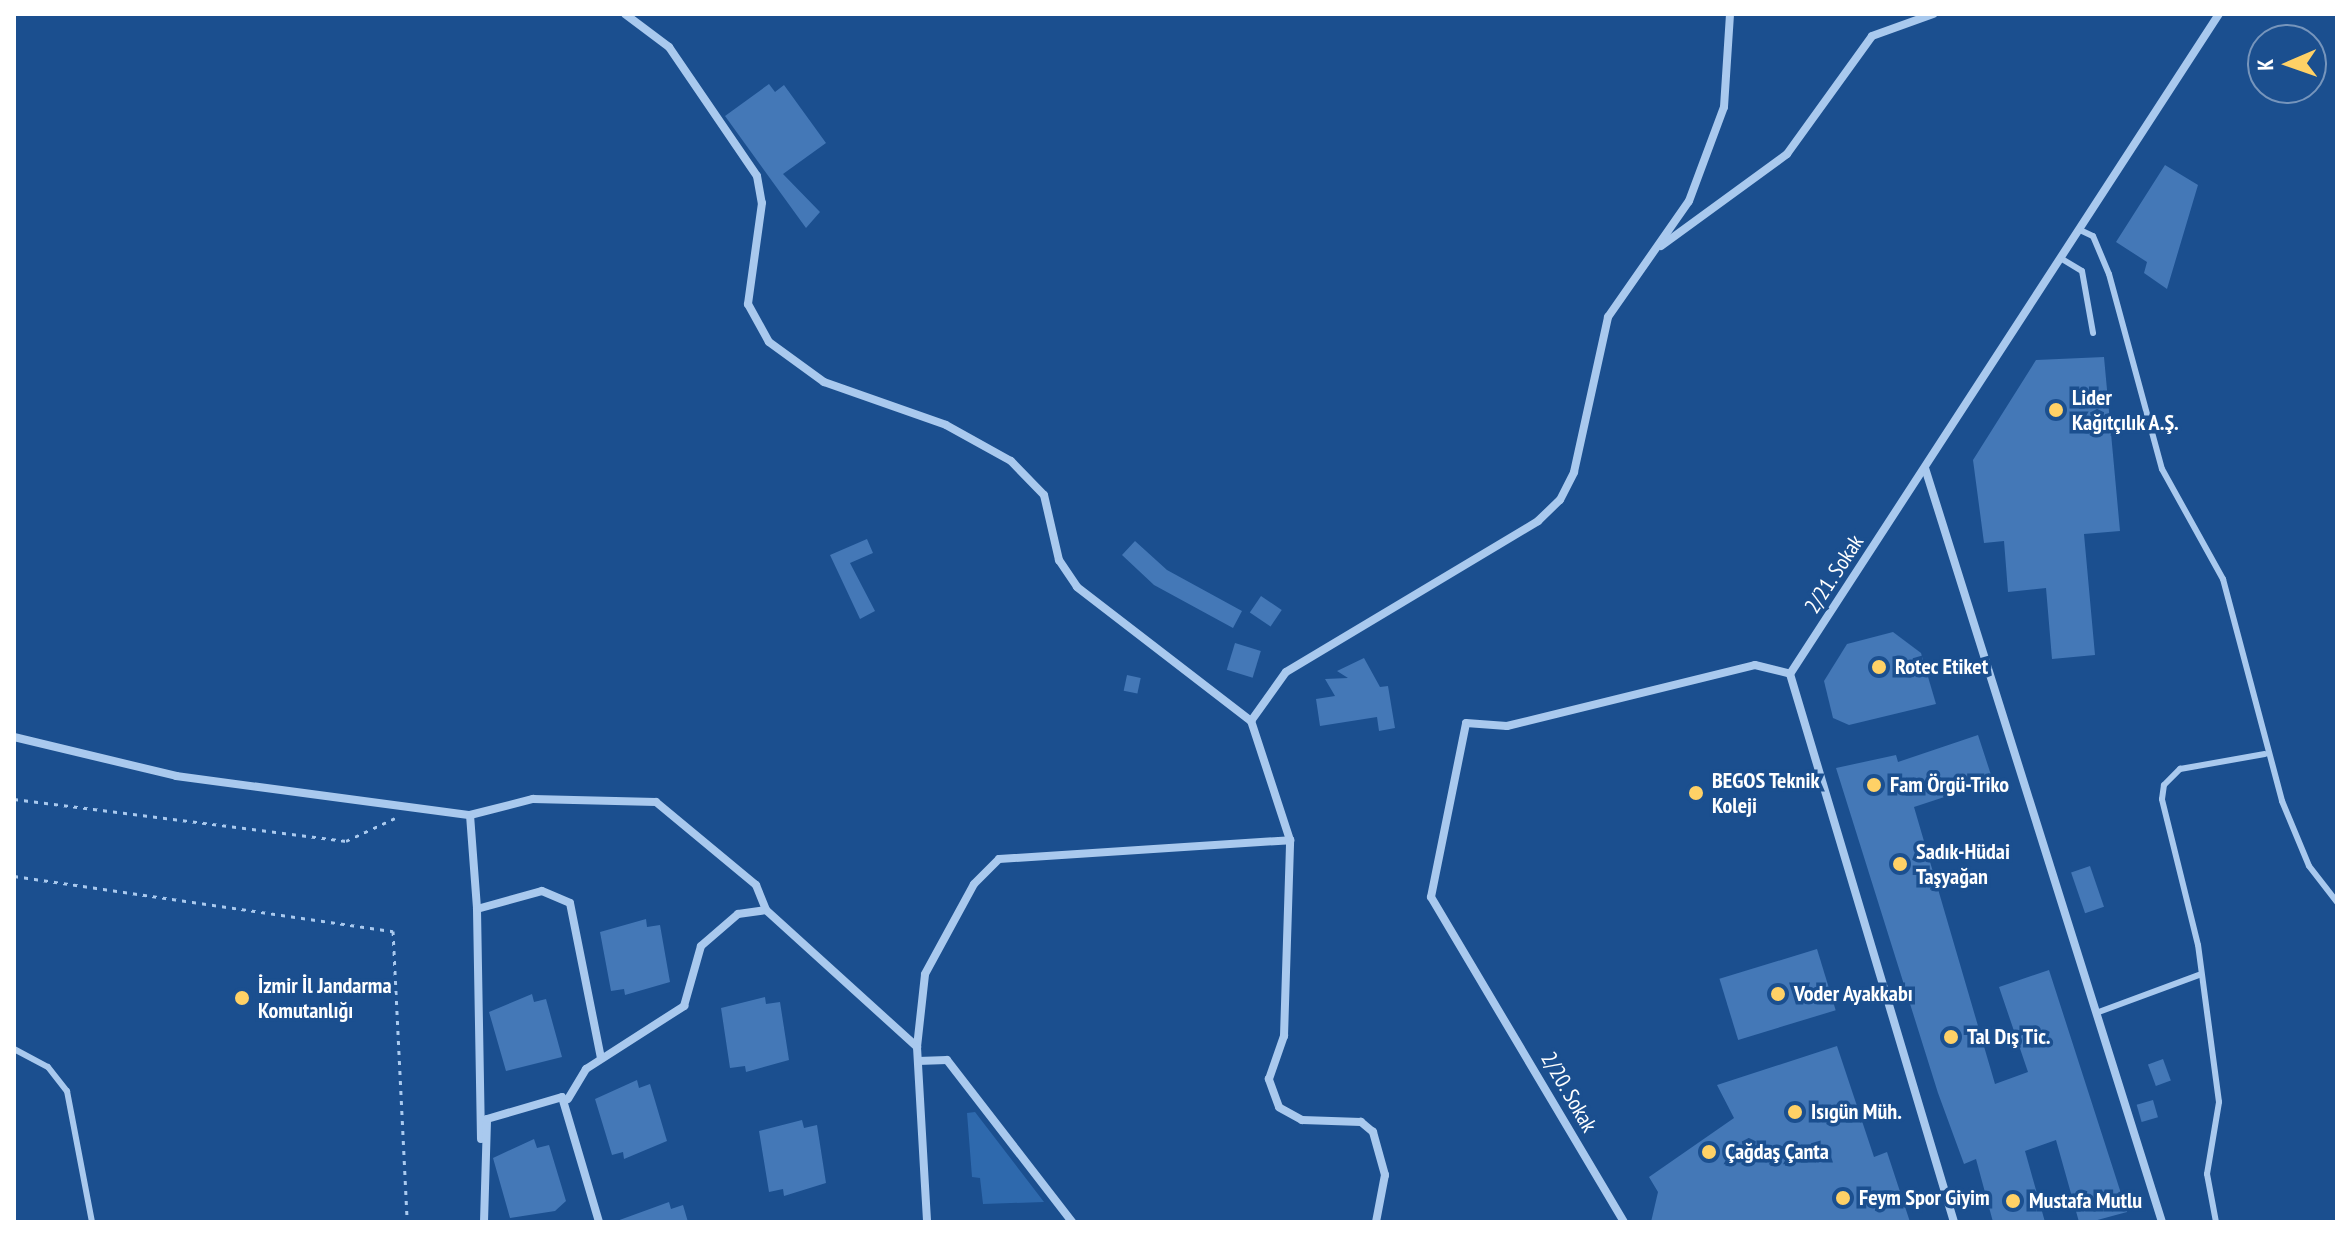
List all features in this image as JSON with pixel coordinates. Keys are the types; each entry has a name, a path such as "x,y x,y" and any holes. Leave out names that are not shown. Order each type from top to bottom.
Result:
{"street":[{"path":"625,14 669,47 757,176 762,203 748,304 769,342 824,382 946,425 1011,461 1044,495 1059,560 1077,587 1251,721 1290,840 1284,1036 1269,1079 1279,1107 1302,1120 1361,1122 1373,1132 1385,1175 1376,1222"},
{"path":"1251,721 1286,672 1538,521 1560,500 1574,472 1608,317 1689,201 1724,107 1730,14"},
{"path":"1655,250 1787,154 1872,36 1933,14"},
{"name":"2/21. Sokak","path":"1790,674 2219,14"},
{"path":"1925,468 2162,1222"},
{"name":"2/20. Sokak","path":"1624,1222 1431,897 1466,723 1507,726 1755,665 1790,674"},
{"path":"1790,674 1954,1222"},
{"path":"14,737 176,776 470,815 533,799 656,802 756,885 766,910 917,1047"},
{"path":"470,815 477,909 484,1222"},
{"path":"927,1222 917,1047 925,974 974,884 999,859 1290,840"},
{"path":"477,909 542,891 570,903 601,1058"},
{"path":"481,1139 493,1113 568,1099 601,1058 684,1006 701,946 729,920 766,910"},
{"path":"918,1061 947,1060 1072,1222"},
{"path":"568,1099 599,1222"}],"lane":[{"path":"2080,230 2093,236 2109,274 2162,469 2223,579 2265,754 2309,866 2337,902"},
{"path":"2062,259 2082,271 2093,333"},
{"path":"2216,1222 2207,1174 2219,1102 2199,975 2163,821 2164,785 2180,769 2265,754"},
{"path":"2096,1013 2199,975"},
{"path":"14,1049 48,1067 67,1091 92,1222"}],"path":[{"path":"14,799 346,841 416,808"},
{"path":"14,876 393,931 407,1222"}],"shaded area":[{"path":"975,1112 1044,1202 983,1204 980,1178 972,1177 967,1113"}],"building":[{"path":"769,84 775,92 784,85 826,143 783,174 820,212 806,228 725,116"},
{"path":"2165,165 2198,185 2167,289 2144,273 2147,262 2116,242"},
{"name":"Lider Kağıtçılık A.Ş.","path":"2104,357 2120,531 2084,534 2095,655 2052,659 2046,588 2008,592 2004,541 1984,543 1973,460 2036,360"},
{"path":"867,539 873,553 850,563 875,611 860,619 830,555"},
{"path":"1135,541 1167,570 1242,611 1233,628 1154,585 1122,555"},
{"path":"1261,596 1282,610 1271,627 1250,613"},
{"name":"Rotec Etiket","path":"1893,632 1921,653 1936,704 1849,725 1833,718 1824,681 1847,644"},
{"path":"1235,643 1261,651 1253,678 1227,670"},
{"path":"1364,658 1380,687 1388,686 1395,728 1379,731 1377,717 1320,726 1316,699 1335,696 1325,679 1348,678 1337,671"},
{"path":"1127,675 1141,678 1137,694 1124,691"},
{"path":"1978,735 1993,781 1914,807 1995,1084 2028,1072 1999,987 2049,970 2127,1212 2079,1222 2056,1140 2025,1151 2045,1222 1993,1222 1976,1159 1964,1164 1938,1093 1836,768 1896,755 1898,762"},
{"path":"2090,866 2104,907 2085,913 2071,873"},
{"path":"646,919 647,927 660,925 670,982 625,995 624,989 611,991 600,932"},
{"name":"Voder Ayakkabı","path":"1817,949 1836,1010 1738,1040 1719,979"},
{"path":"532,994 534,1002 546,999 562,1057 506,1071 489,1012"},
{"path":"765,997 766,1004 780,1002 789,1060 746,1072 745,1066 730,1068 721,1008"},
{"path":"1837,1046 1874,1157 1887,1152 1910,1222 1651,1222 1658,1192 1649,1177 1734,1118 1717,1085"},
{"path":"2163,1059 2171,1081 2156,1086 2148,1064"},
{"path":"637,1080 639,1088 650,1084 667,1141 624,1159 623,1152 612,1155 595,1099"},
{"path":"2153,1100 2158,1117 2142,1122 2137,1105"},
{"path":"802,1120 804,1128 817,1125 826,1183 784,1196 783,1189 769,1192 759,1131"},
{"path":"534,1139 537,1148 549,1145 566,1201 555,1211 510,1218 493,1158"},
{"path":"669,1202 671,1209 683,1205 688,1222 614,1222"}],"place":[{"name":"Lider Kağıtçılık A.Ş.","path":"2056,410"},
{"name":"Rotec Etiket","path":"1879,667"},
{"name":"Fam Örgü-Triko","path":"1874,785"},
{"name":"BEGOS Teknik Koleji","path":"1696,793"},
{"name":"Sadık-Hüdai Taşyağan","path":"1900,864"},
{"name":"Voder Ayakkabı","path":"1778,994"},
{"name":"İzmir İl Jandarma Komutanlığı","path":"242,998"},
{"name":"Tal Dış Tic.","path":"1951,1037"},
{"name":"Isıgün Müh.","path":"1795,1112"},
{"name":"Çağdaş Çanta","path":"1709,1152"},
{"name":"Feym Spor Giyim","path":"1843,1198"},
{"name":"Mustafa Mutlu","path":"2013,1201"}]}
